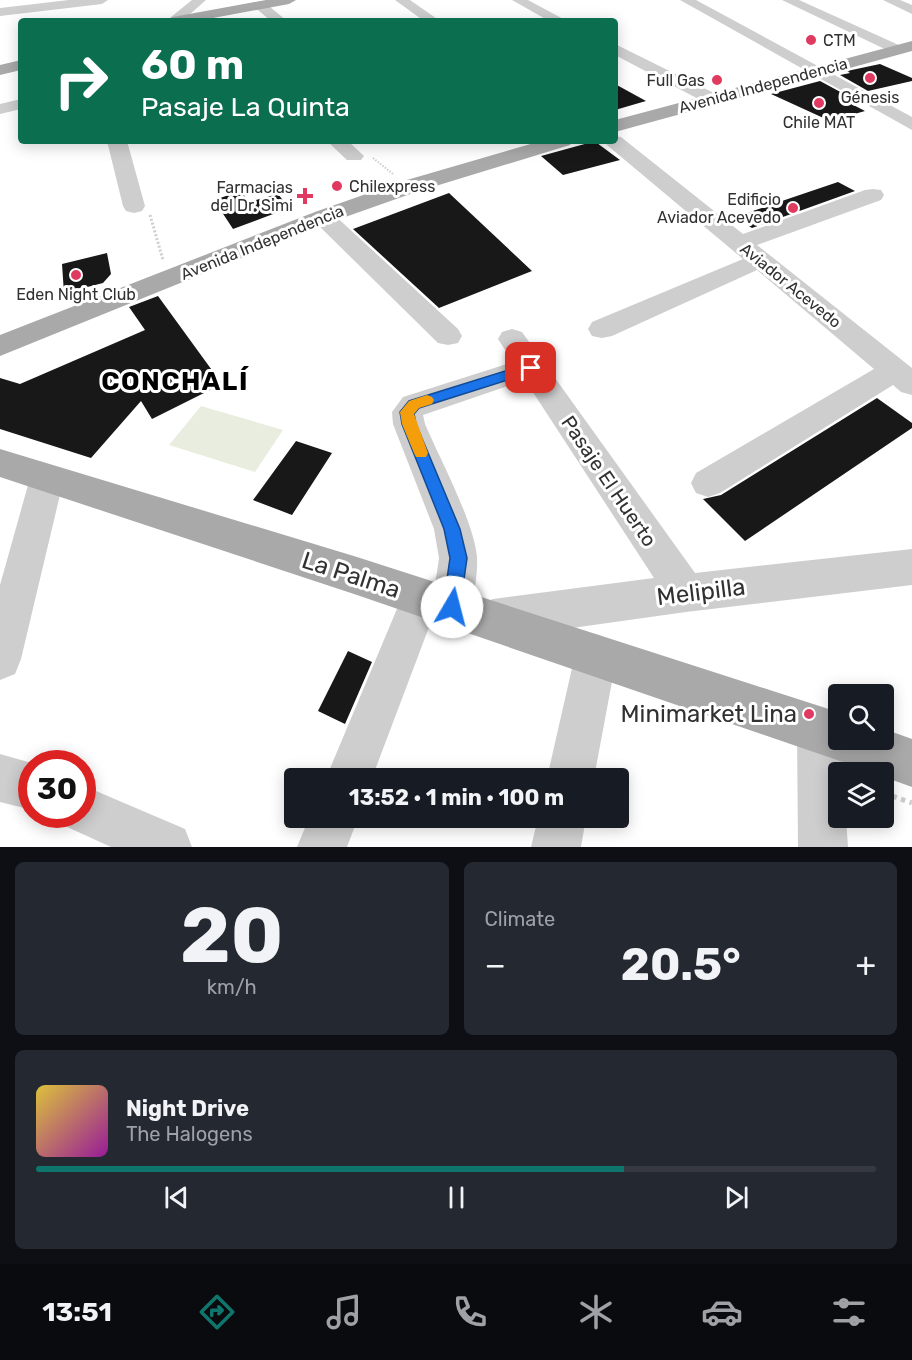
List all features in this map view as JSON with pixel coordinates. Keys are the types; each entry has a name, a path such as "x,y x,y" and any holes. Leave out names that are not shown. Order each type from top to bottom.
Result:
{"main road":[{"path":"189,18 289,0"},
{"name":"Avenida Independencia","path":"618,115 705,96 897,46 912,37"},
{"path":"0,70 18,66"},
{"name":"Avenida Independencia","path":"618,125 705,96"},
{"name":"Avenida Independencia","path":"0,332 397,178 515,144"},
{"name":"Avenida Independencia","path":"0,346 323,217 408,187 553,144"},
{"name":"La Palma","path":"0,463 436,602 828,733"},
{"name":"La Palma","path":"876,750 912,763"}],"street":[{"path":"177,18 200,0"},
{"path":"401,0 428,18"},
{"path":"518,0 554,18"},
{"path":"686,0 912,124"},
{"path":"788,0 897,46"},
{"path":"889,0 912,10"},
{"path":"0,12 94,3"},
{"path":"259,5 276,18"},
{"path":"618,51 705,96"},
{"path":"0,109 18,105"},
{"path":"118,144 134,206"},
{"path":"341,144 354,156"},
{"name":"Aviador Acevedo","path":"618,144 904,377"},
{"path":"740,243 873,195"},
{"path":"323,217 448,336"},
{"path":"602,329 760,260"},
{"name":"Pasaje El Huerto","path":"512,339 686,593"},
{"path":"354,768 458,558 454,539 409,424 407,412 414,405 531,368"},
{"path":"708,483 904,377"},
{"path":"0,658 47,478"},
{"name":"Melipilla","path":"489,620 686,593 912,567"},
{"path":"572,768 596,655"},
{"path":"823,847 833,750"},
{"path":"0,778 18,782"},
{"path":"96,815 167,847"},
{"path":"322,847 330,828"},
{"path":"556,847 560,828"}],"path":[{"path":"354,156 365,152 397,178"},
{"path":"134,206 147,203 165,268"},
{"path":"894,797 912,803"}],"shaded area":[{"path":"201,406 283,430 255,472 169,445"}],"building":[{"path":"880,64 912,78 912,81 868,91 840,75 850,73 847,71"},
{"name":"Chile MAT","path":"820,81 846,95 838,97 865,111 830,121 771,94"},
{"path":"618,86 646,101 618,109"},
{"path":"585,144 598,144 620,160 563,175 541,156"},
{"name":"Edificio Aviador Acevedo","path":"838,182 855,191 752,228 735,217"},
{"path":"241,191 249,202 278,194 289,208 233,229 214,200"},
{"path":"449,193 532,271 439,308 353,229"},
{"path":"107,253 111,274 103,283 64,293 62,264"},
{"path":"158,296 222,384 152,419 141,401 91,458 0,429 0,378 20,384 145,330 129,307"},
{"path":"877,398 912,423 912,428 745,541 703,499 721,495"},
{"path":"296,441 332,453 292,515 253,500"},
{"path":"348,651 372,662 345,724 318,711"}],"slow traffic":[{"path":"421,453 409,424 407,412 414,405 427,400"}],"place":[{"name":"CTM","path":"811,40"},
{"name":"Génesis","path":"870,78"},
{"name":"Full Gas","path":"717,80"},
{"name":"Chile MAT","path":"819,103"},
{"name":"Chilexpress","path":"337,186"},
{"name":"Farmacias del Dr. Simi","path":"305,196"},
{"name":"Edificio Aviador Acevedo","path":"793,208"},
{"name":"Eden Night Club","path":"76,275"},
{"name":"Minimarket Lina","path":"809,714"}],"district":[{"name":"CONCHALÍ","path":"175,381"}],"route":[{"path":"452,607 458,558 452,529 409,424 407,412 414,405 509,373 531,368"}]}
